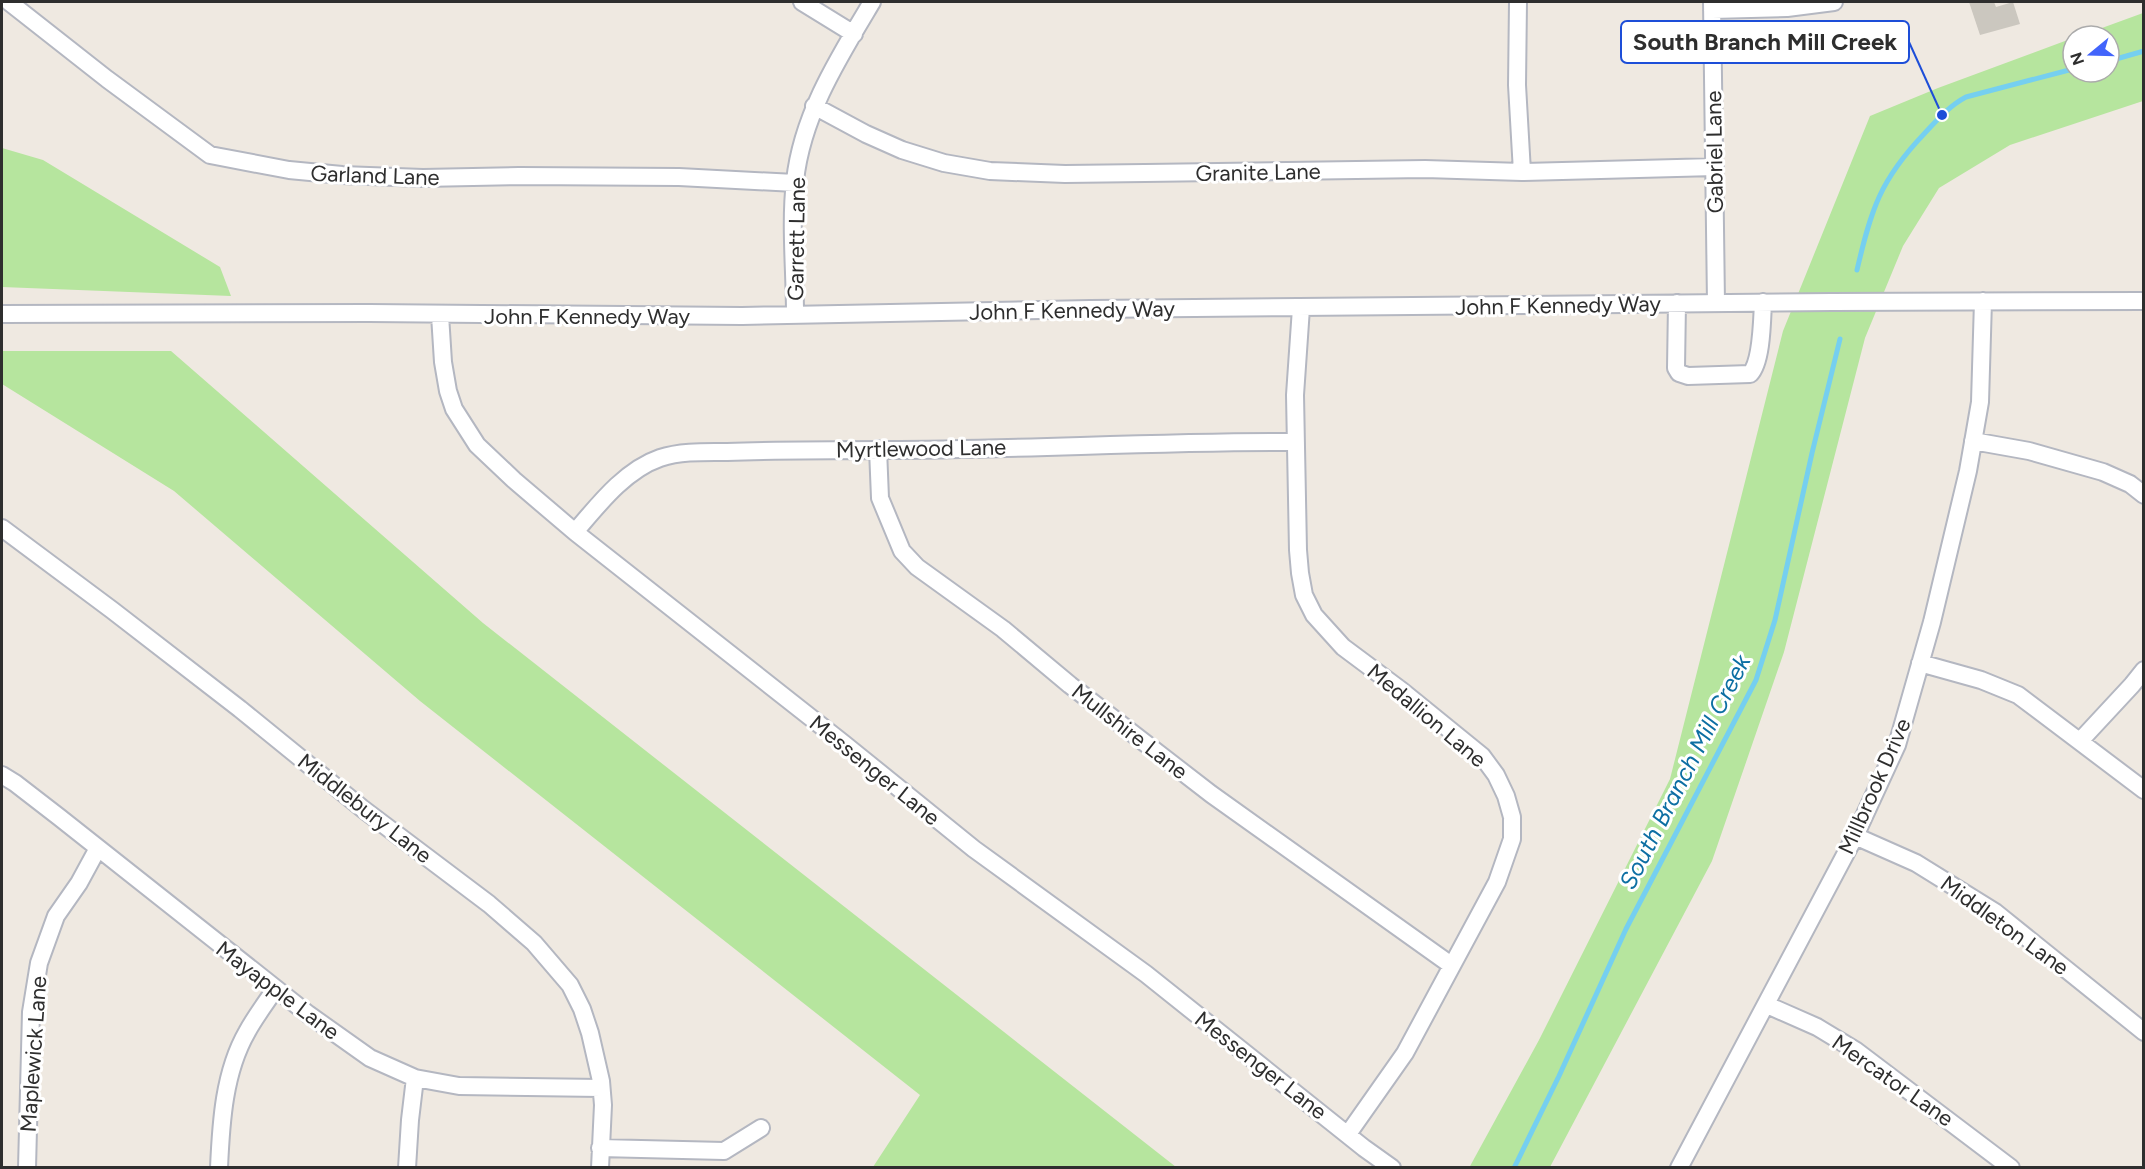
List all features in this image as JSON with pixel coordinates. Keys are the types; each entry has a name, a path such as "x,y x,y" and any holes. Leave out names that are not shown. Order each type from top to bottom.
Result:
{"street":[{"name":"Garland Lane","path":"9,2 107,79 210,155 280,169 342,175 441,178 679,177 795,183"},
{"path":"802,2 854,34"},
{"name":"Garrett Lane","path":"795,314 795,183 801,150 814,106 872,2"},
{"path":"1518,2 1517,85 1522,172"},
{"path":"1712,6 1787,8 1834,2"},
{"name":"Gabriel Lane","path":"1712,6 1716,303"},
{"name":"Granite Lane","path":"814,106 902,150 944,163 990,171 1065,174 1425,169 1522,172 1714,167"},
{"name":"Millbrook Drive","path":"1679,1167 1855,836 1897,744 1936,606 1973,441 1980,402 1983,301"},
{"name":"John F Kennedy Way","path":"2,314 369,313 742,316 1763,302 2144,301"},
{"path":"1677,303 1676,368 1679,373 1688,376 1750,374 1755,369 1763,302"},
{"name":"Medallion Lane","path":"1301,308 1295,373 1296,499 1300,573 1304,595 1314,615 1343,647 1482,756 1496,775 1506,796 1512,817 1512,839 1497,882 1405,1053 1348,1134"},
{"name":"Messenger Lane","path":"440,315 443,362 448,391 464,427 483,451 575,532 843,742 974,849 1146,974 1392,1167"},
{"path":"1973,441 2029,451 2103,472 2130,484 2144,495"},
{"name":"Myrtlewood Lane","path":"575,532 607,494 641,467 659,458 704,452 1187,442 1296,442"},
{"name":"Mullshire Lane","path":"878,449 880,498 902,551 917,567 1003,629 1070,685 1211,794 1451,965"},
{"name":"Middlebury Lane","path":"2,528 240,709 363,809 489,904 534,943 570,985 582,1009 597,1057 603,1105 600,1167"},
{"path":"1920,663 1981,680 2018,695 2144,790"},
{"path":"2080,741 2144,670"},
{"name":"Mayapple Lane","path":"2,775 275,989 370,1058 415,1078 459,1086 550,1085 601,1088"},
{"name":"Middleton Lane","path":"1855,836 1916,863 1995,912 2144,1032"},
{"name":"Maplewick Lane","path":"27,1167 31,1012 38,971 56,916 79,883 98,848"},
{"path":"219,1167 226,1089 232,1068 247,1032 275,989"},
{"name":"Mercator Lane","path":"1767,1005 1817,1027 1855,1050 2011,1167"},
{"path":"407,1167 415,1078"},
{"path":"600,1148 724,1151 761,1128"}],"green space":[{"path":"2143,13 2143,101 2010,145 1939,188 1903,246 1865,338 1784,652 1712,861 1550,1167 1469,1168 1539,1040 1670,779 1783,331 1870,116 2061,42 2061,84 2121,84 2121,24 2113,24"},
{"path":"2,148 43,160 220,267 231,296 2,287"},
{"path":"2,351 171,351 483,623 1176,1167 873,1167 920,1095 420,701 174,491 2,384"}],"building":[{"path":"1969,2 1994,2 1996,7 2013,2 2020,24 1980,35"}],"waterway":[{"name":"South Branch Mill Creek","path":"2121,58 2144,51"},
{"name":"South Branch Mill Creek","path":"1857,270 1867,230 1887,181 1909,151 1944,114 1966,97 2061,72"},
{"name":"South Branch Mill Creek","path":"1514,1168 1626,929 1756,680 1775,620 1840,339"}],"place":[{"name":"South Branch Mill Creek","path":"1942,115"}]}
